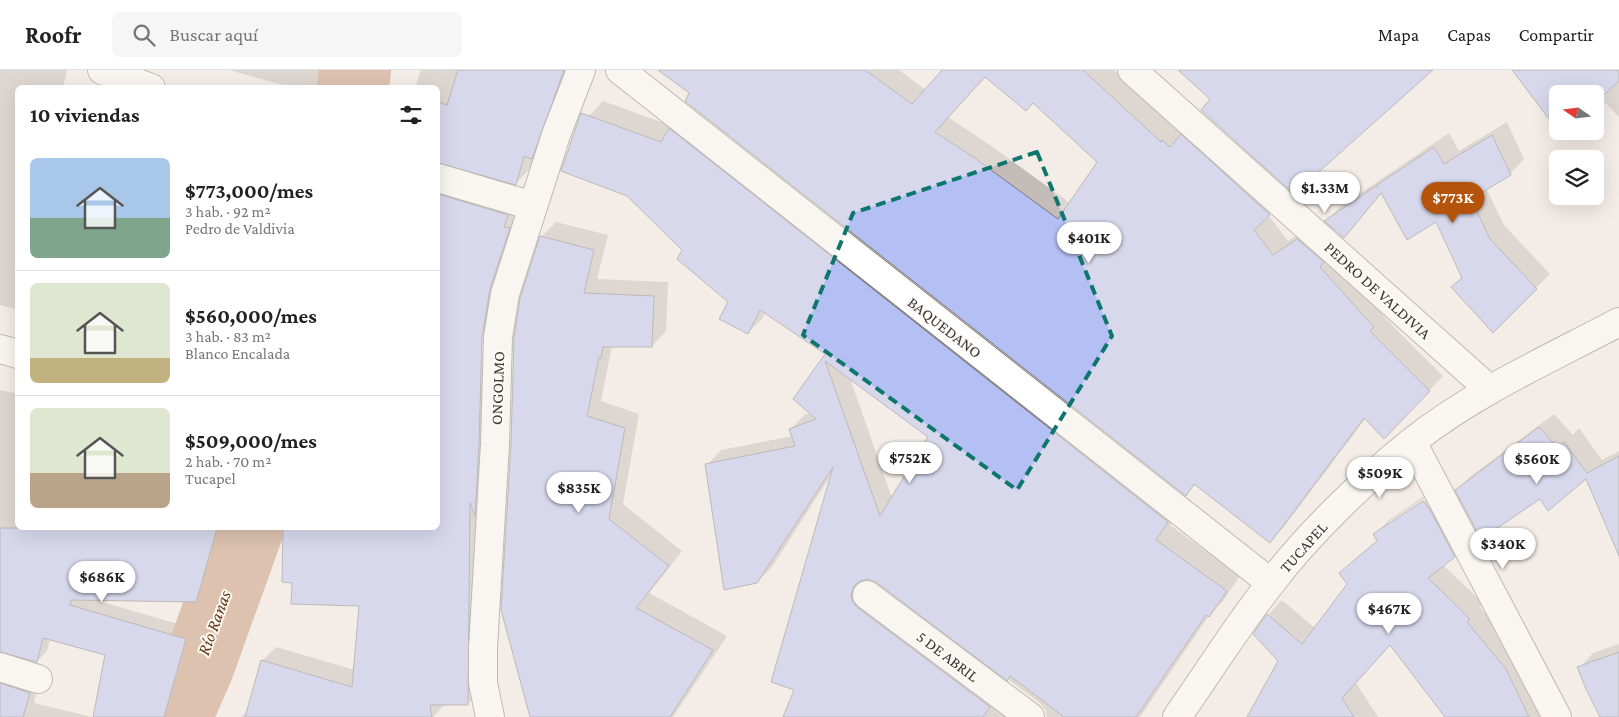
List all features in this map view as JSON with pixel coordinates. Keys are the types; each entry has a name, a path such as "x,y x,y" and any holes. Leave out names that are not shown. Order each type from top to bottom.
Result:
{"street":[{"path":"102,70 143,85"},
{"name":"ONGOLMO","path":"486,716 483,684 483,648 495,444 498,338 505,294 556,135 580,70"},
{"name":"BAQUEDANO","path":"620,70 1270,583"},
{"name":"PEDRO DE VALDIVIA","path":"1132,70 1490,390"},
{"path":"440,179 533,206"},
{"name":"TUCAPEL","path":"1177,717 1270,583 1307,541 1350,497 1412,442 1445,418 1490,390 1619,322"},
{"path":"0,348 15,353"},
{"path":"1412,442 1557,717"},
{"name":"5 DE ABRIL","path":"867,595 1030,717"},
{"path":"0,667 38,679"}],"highlighted area":[{"path":"1037,152 1112,336 1017,490 803,335 853,213"}],"building":[{"path":"458,70 564,70 532,159 524,156 516,185 440,164 440,103 447,105"},
{"path":"658,70 865,70 912,104 942,70 1083,70 1161,142 1162,140 1170,147 1181,134 1270,215 1254,230 1273,255 1297,239 1324,262 1320,267 1374,327 1370,331 1430,391 1384,439 1364,418 1270,543 1194,484 1186,496 685,101 689,93","holes":["985,77 1026,111 1033,103 1097,162 1058,219 976,159 935,132"]},
{"path":"1178,70 1433,70 1294,194 1201,110 1210,99"},
{"path":"1512,70 1619,70 1619,81 1604,95 1604,85 1549,85 1549,119"},
{"path":"581,113 661,142 669,128 1168,522 1156,540 1227,591 1209,617 1206,615 1136,717 1064,717 1010,676 1007,681 876,582 868,579 860,581 854,586 851,594 852,601 857,607 990,707 983,717 783,717 794,690 771,682 833,467 757,583 724,590 705,464 795,446 789,429 816,419 793,399 825,354 760,310 748,334 719,319 728,302 677,259 682,250 627,196 561,171","holes":["825,361 928,437 880,516"]},
{"path":"1492,135 1511,175 1471,199 1490,239 1537,289 1493,333 1451,287 1462,278 1436,222 1407,240 1381,193 1344,238 1324,221 1434,147 1444,164"},
{"path":"440,195 508,215 504,227 510,228 490,289 482,337 475,516 470,503 468,705 430,705 432,717 245,717 261,660 352,687 359,606 291,604 292,583 282,582 283,530 440,530"},
{"path":"540,236 594,250 584,293 654,296 652,347 603,347 601,358 599,357 587,416 625,428 609,519 669,566 636,608 713,650 670,717 530,717 501,610 511,444 514,338 520,298"},
{"path":"1539,427 1558,448 1564,442 1587,473 1619,456 1619,556 1586,479 1548,511 1540,499 1481,539 1455,490"},
{"path":"1423,501 1430,510 1455,557 1428,578 1470,619 1467,622 1506,669 1529,717 1445,717 1390,645 1342,698 1354,717 1247,717 1278,661 1253,634 1267,614 1302,644 1347,584 1339,573 1377,541 1373,534"},
{"path":"0,528 15,528 15,530 216,530 196,602 71,600 70,605 186,639 164,717 93,717 105,655 43,638 37,662 0,652"},
{"path":"1619,652 1619,717 1600,717 1577,667"},
{"path":"0,683 30,693 23,717 0,717"}],"waterway":[{"name":"Río Ranas","path":"353,85 355,70"},
{"name":"Río Ranas","path":"176,717 198,667 247,530"}]}
